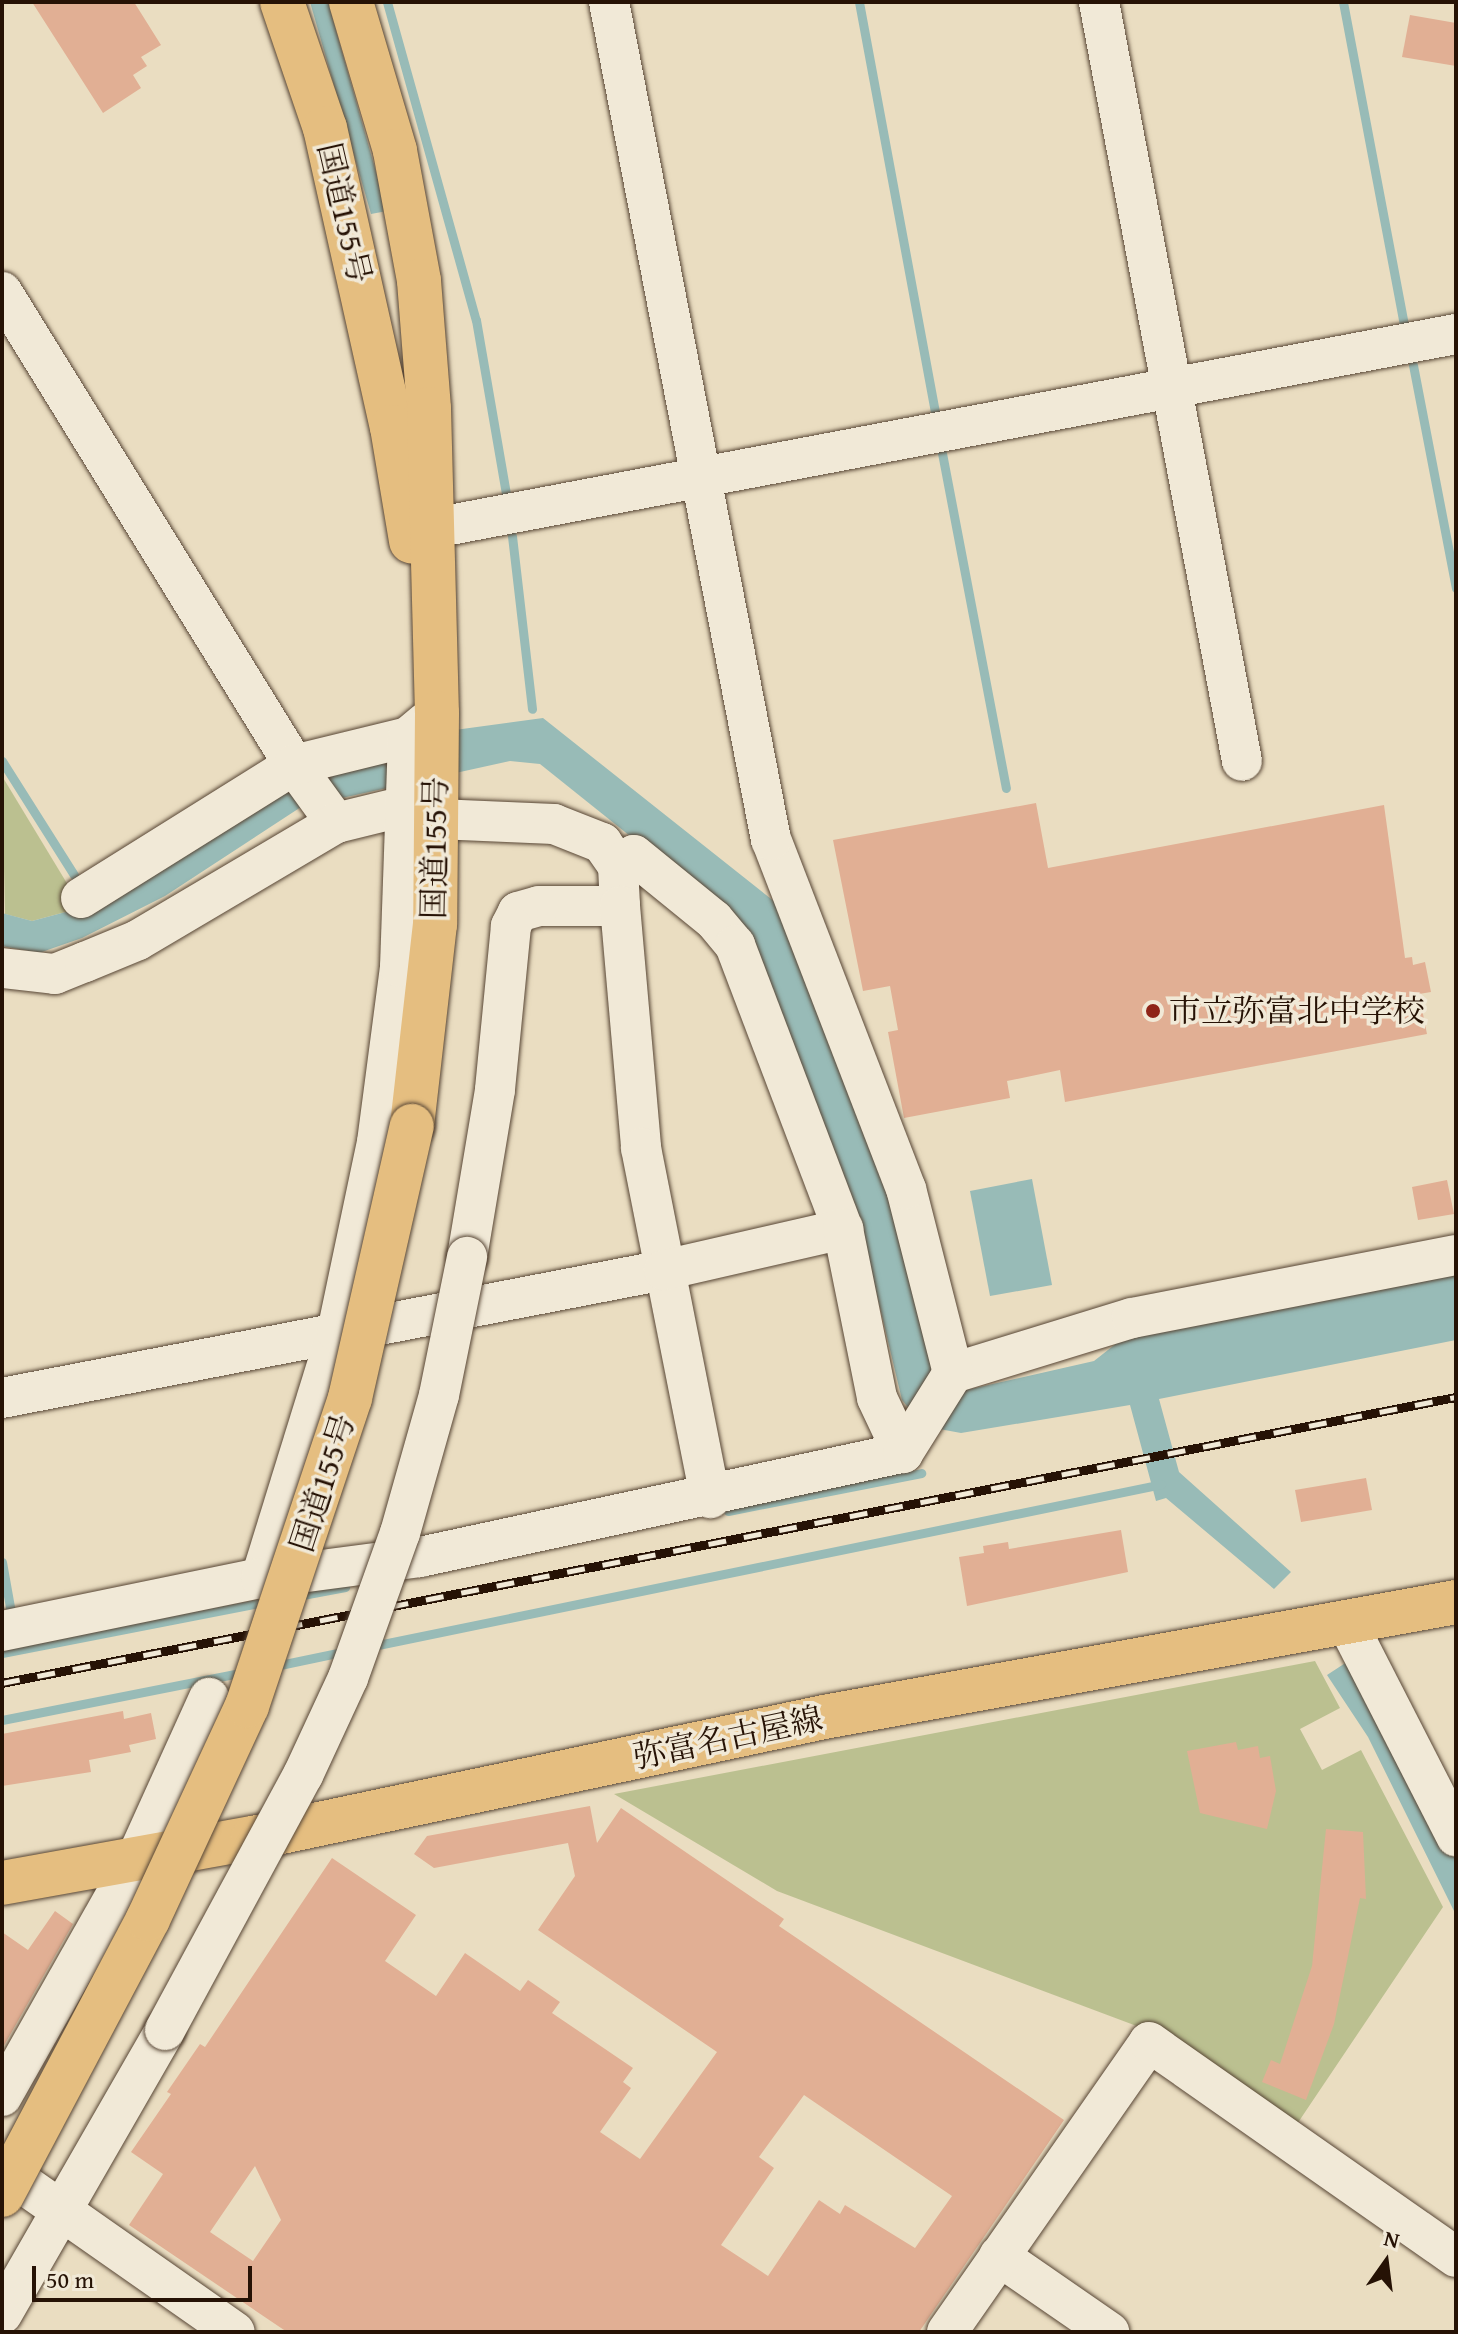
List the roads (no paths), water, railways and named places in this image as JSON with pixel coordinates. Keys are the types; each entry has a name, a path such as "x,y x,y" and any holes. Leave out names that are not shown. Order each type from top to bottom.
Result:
{"main road":[{"name":"国道155号","path":"282,2 325,128 405,499 427,728"},
{"name":"国道155号","path":"2,2195 148,1919 247,1706 350,1398 412,1126 435,924 426,806 434,528 419,281 395,151 351,2"},
{"name":"弥富名古屋線","path":"2,1883 136,1859 824,1717 1456,1602"}],"street":[{"path":"609,2 771,840 906,1189 952,1376"},
{"path":"1099,2 1174,387 1242,761"},
{"path":"2,292 294,765 336,823"},
{"path":"434,528 1456,334"},
{"path":"81,898 294,765 427,728"},
{"path":"261,1578 337,1332 391,1063 426,806"},
{"path":"2,968 55,974 138,940 336,823 426,806 554,824 602,843 618,866 641,1148 710,1498"},
{"path":"618,866 634,855 714,920 735,945 843,1229 877,1398 910,1444"},
{"path":"2,2314 63,2213 165,2030 303,1775 348,1678 409,1502 439,1395 467,1257 495,1090 511,926 518,912 539,906 620,906"},
{"path":"2,1398 664,1270 843,1229"},
{"path":"2,1631 261,1578 420,1557 710,1498 910,1444 952,1376 1132,1318 1456,1255"},
{"path":"1346,1621 1456,1836"},
{"path":"2,2096 136,1859 209,1698"},
{"path":"947,2332 1149,2042 1456,2257"},
{"path":"2,2169 235,2332"},
{"path":"999,2256 1109,2332"}],"water":[{"path":"310,2 328,2 387,211 371,214"},
{"path":"543,718 785,910 840,1051 957,1392 1094,1361 1127,1335 1456,1272 1456,1340 1159,1399 1179,1472 1291,1572 1274,1589 1166,1498 1156,1501 1130,1405 961,1433 923,1426 902,1400 870,1266 750,932 540,764 510,761 301,807 165,896 82,938 39,953 2,946 2,913 32,921 73,910 287,784 440,732"},
{"path":"1032,1179 1052,1285 990,1296 970,1191"},
{"path":"1350,1660 1456,1861 1456,1915 1368,1737 1327,1675"}],"waterway":[{"path":"387,2 476,320 506,493"},
{"path":"859,2 936,416"},
{"path":"1343,2 1404,324"},
{"path":"1413,365 1456,588"},
{"path":"942,453 1006,788"},
{"path":"512,536 532,709"},
{"path":"2,761 74,875"},
{"path":"728,1511 921,1473"},
{"path":"373,1646 1162,1484"},
{"path":"2,1562 12,1618"},
{"path":"297,1596 345,1587"},
{"path":"2,1653 270,1601"},
{"path":"275,1666 347,1651"},
{"path":"2,1720 245,1672"}],"railway":[{"path":"2,1683 1456,1397"}],"place":[{"name":"市立弥富北中学校","path":"1153,1011"}]}
